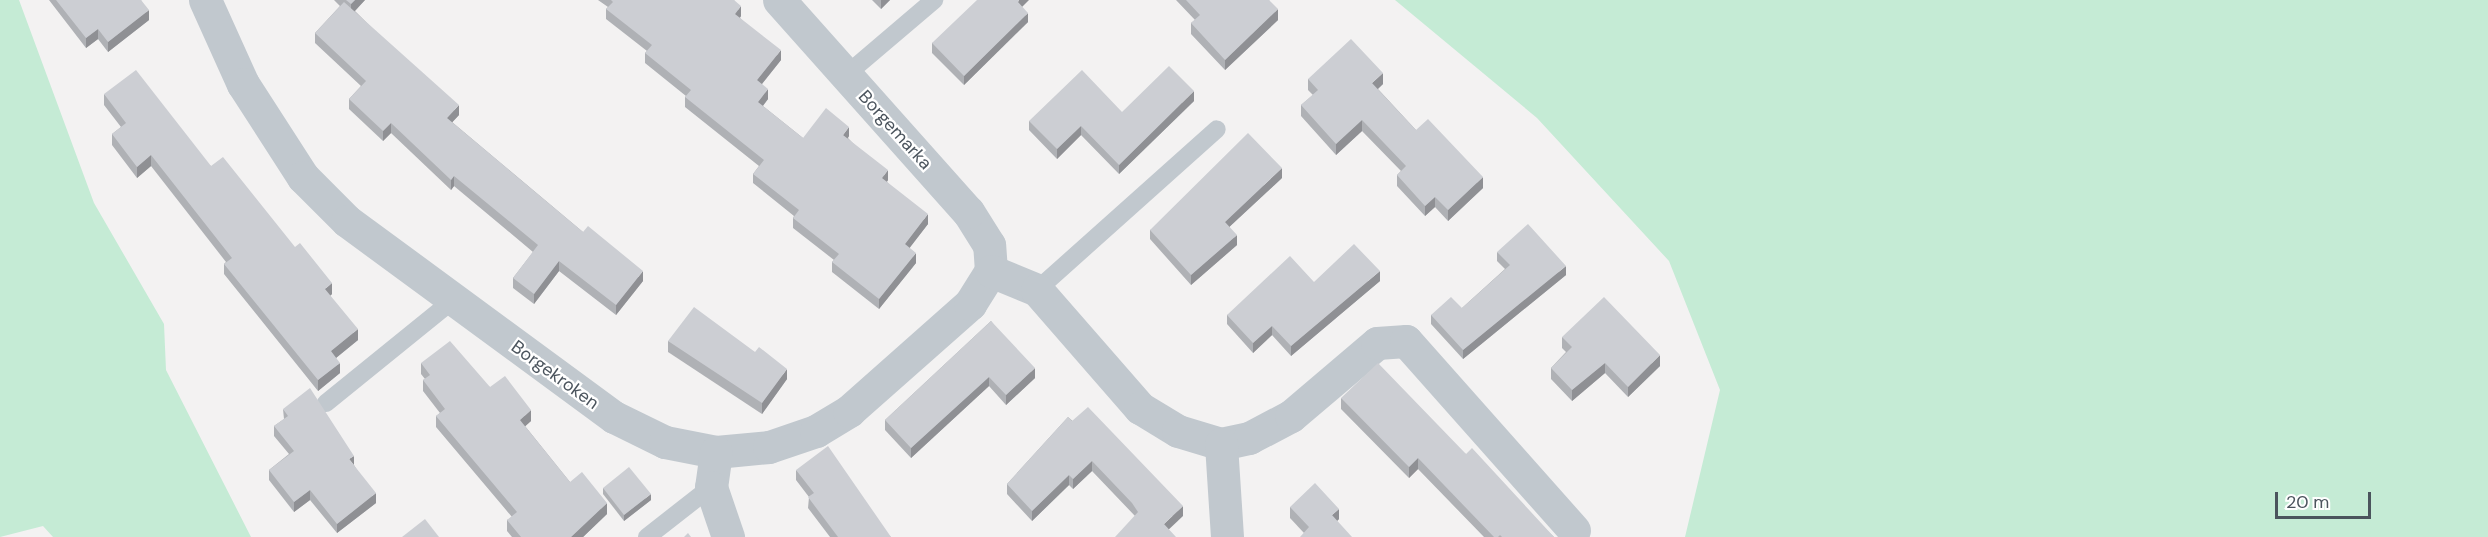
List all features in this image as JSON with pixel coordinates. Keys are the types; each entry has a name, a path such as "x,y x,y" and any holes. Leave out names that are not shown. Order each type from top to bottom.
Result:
{"street":[{"name":"Borgekroken","path":"205,0 243,84 303,177 386,254 614,417 665,442 716,452 769,447 816,431 849,411 970,304 991,271"},
{"name":"Borgemarka","path":"779,0 980,228 991,271"},
{"path":"991,271 1037,290 1140,408 1178,431 1221,444 1249,438 1291,416 1377,344 1406,340 1574,530"},
{"path":"1221,444 1227,537"},
{"path":"716,452 711,487 728,537"}],"lane":[{"path":"846,75 934,0"},
{"path":"1037,290 1217,129"},
{"path":"326,403 452,301"},
{"path":"647,537 711,487"}],"green space":[{"path":"0,0 19,0 94,203 164,324 166,370 251,537 53,537 43,526 0,537"},
{"path":"1395,0 2488,0 2488,537 1685,537 1720,390 1669,261 1537,118"}],"building":[{"path":"56,0 141,0 149,10 108,42 98,29 86,38"},
{"path":"611,0 734,0 741,6 735,14 781,50 757,80 768,89 758,102 803,138 826,108 849,127 843,135 888,170 882,178 928,214 905,244 916,253 879,299 832,262 839,254 793,218 799,210 753,174 764,160 685,97 691,90 645,53 652,45 606,9 613,2"},
{"path":"977,0 1019,0 1018,2 1028,13 964,76 932,43"},
{"path":"1186,0 1269,0 1278,9 1225,60 1191,23 1200,15"},
{"path":"344,2 459,105 447,118 583,232 588,226 643,271 616,305 559,261 534,294 513,278 538,245 454,176 451,180 391,123 383,131 349,99 366,81 315,33"},
{"path":"1351,39 1383,73 1372,83 1416,130 1428,119 1483,177 1448,210 1435,197 1425,206 1397,175 1406,166 1362,120 1336,144 1301,105 1318,90 1308,79"},
{"path":"1169,66 1194,91 1119,165 1081,126 1057,149 1029,121 1082,70 1122,112"},
{"path":"136,70 211,166 223,157 295,247 300,243 332,283 325,289 358,329 331,351 340,363 318,380 224,264 232,258 151,155 137,167 112,134 126,123 104,94"},
{"path":"1248,133 1282,168 1225,222 1237,235 1191,275 1150,230"},
{"path":"1528,224 1566,266 1463,350 1431,315 1451,297 1462,308 1510,265 1497,252"},
{"path":"1354,244 1380,271 1291,346 1272,326 1253,343 1227,315 1290,256 1314,282"},
{"path":"1604,297 1660,355 1628,387 1605,363 1572,390 1551,368 1572,347 1562,337"},
{"path":"694,307 755,352 759,347 787,369 762,403 668,341"},
{"path":"991,321 1035,368 1006,395 989,377 911,448 885,420"},
{"path":"450,341 490,387 505,376 531,410 520,420 570,482 582,472 607,503 571,537 521,537 507,520 517,512 436,416 445,409 423,380 430,375 421,363"},
{"path":"1378,363 1466,454 1472,448 1554,537 1502,537 1500,535 1494,537 1418,458 1409,467 1341,398"},
{"path":"310,388 354,456 349,459 376,493 337,524 310,490 294,502 269,470 294,451 274,426 288,416 283,409"},
{"path":"1088,407 1183,506 1164,524 1176,537 1115,537 1138,512 1092,461 1073,479 1069,475 1032,511 1007,484 1068,417 1072,421"},
{"path":"828,446 891,537 838,537 808,497 814,493 796,470"},
{"path":"629,467 651,494 624,515 603,488"},
{"path":"1315,483 1339,509 1332,515 1352,537 1300,537 1309,527 1290,507"},
{"path":"425,519 439,537 402,537"}]}
